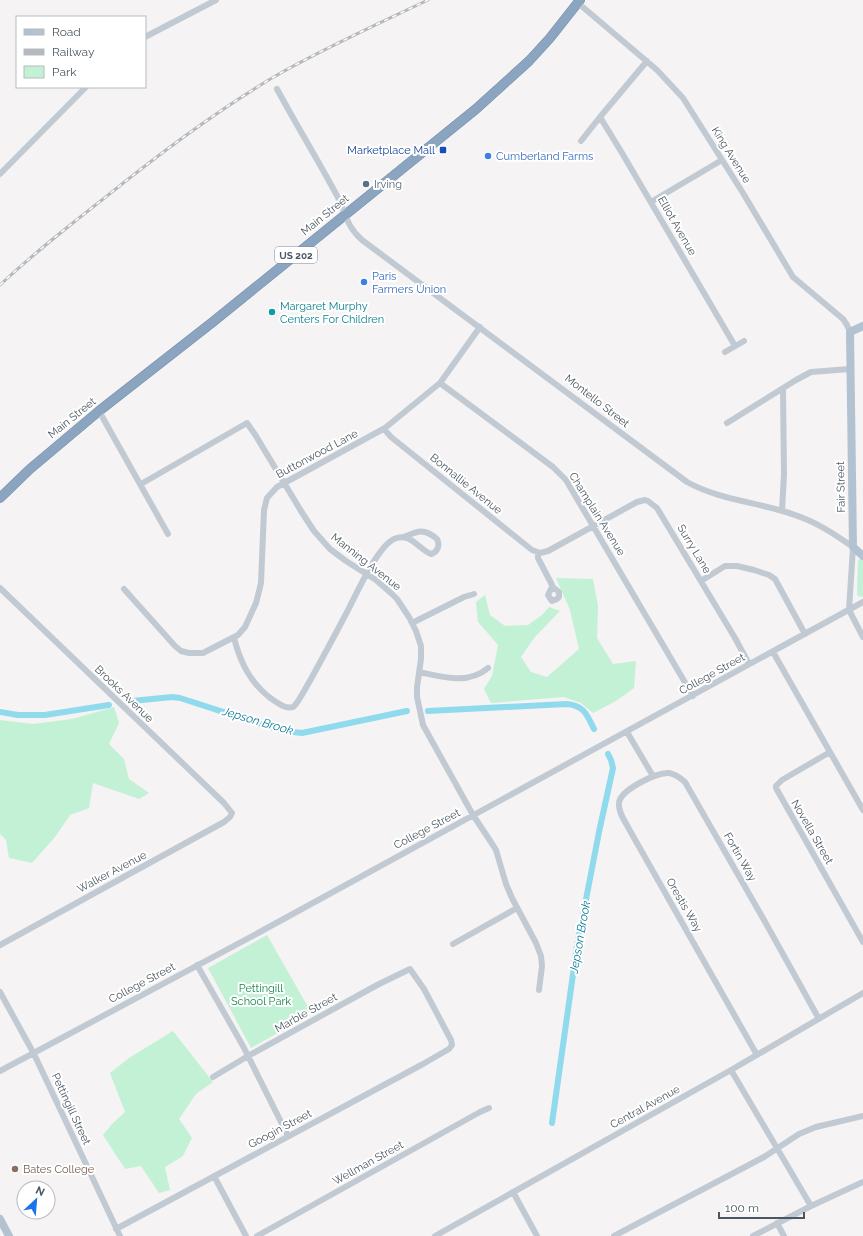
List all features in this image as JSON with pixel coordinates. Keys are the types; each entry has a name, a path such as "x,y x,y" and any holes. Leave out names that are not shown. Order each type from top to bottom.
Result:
{"highway":[{"name":"Main Street","path":"0,498 30,469 99,411 214,321 476,109 520,70 550,38 579,1"}],"main road":[{"path":"850,332 863,326"},
{"name":"Fair Street","path":"850,332 853,547"},
{"name":"Montello Street","path":"853,547 863,556"},
{"path":"0,1219 9,1236"}],"street":[{"path":"146,36 216,0"},
{"name":"King Avenue","path":"579,1 647,61 683,98 793,277 843,319 850,332"},
{"path":"581,141 647,61"},
{"path":"0,174 85,88"},
{"name":"Montello Street","path":"277,89 337,195 344,216 351,229 362,240 687,482 709,492 802,518 821,526 853,547"},
{"name":"Elliot Avenue","path":"600,117 735,346"},
{"path":"651,202 722,160"},
{"name":"Buttonwood Lane","path":"234,638 241,633 245,627 251,616 259,594 262,571 263,515 265,502 273,491 284,483 384,429 440,383 480,327"},
{"path":"725,352 744,341"},
{"path":"728,423 796,380 816,371 850,369"},
{"name":"Champlain Avenue","path":"440,383 561,475 569,484 693,696"},
{"path":"782,389 784,474 782,512"},
{"path":"99,411 168,534"},
{"name":"Manning Avenue","path":"141,484 247,423 314,531 330,549 367,574 397,599 416,631 420,646 418,697 423,725 473,815 496,850 506,884 541,956 542,966 539,990"},
{"name":"Bonnallie Avenue","path":"384,429 391,437 532,550 538,553"},
{"name":"Surry Lane","path":"538,553 548,551 637,502 645,500 648,501 658,508 749,664"},
{"path":"124,589 174,646 181,651 189,654 204,653 234,638 241,661 258,687 280,705 290,708 296,704 309,683 367,574 387,544 394,539 422,531 427,532 437,539 438,547 436,552 431,554 413,541 404,537"},
{"name":"Fair Street","path":"848,610 853,547"},
{"path":"538,553 538,558 552,585 548,595 552,600 559,597 559,592 554,588"},
{"path":"701,581 725,566 754,570 769,575 778,585 805,634"},
{"name":"Brooks Avenue","path":"0,588 224,803 231,810 232,815"},
{"path":"412,623 464,597 474,594"},
{"name":"College Street","path":"0,1071 34,1054 627,732 863,602"},
{"path":"848,610 863,637"},
{"path":"773,652 863,810"},
{"path":"419,672 456,679 477,675 488,668"},
{"path":"627,732 653,776"},
{"name":"Novella Street","path":"830,752 782,780 776,788 863,942"},
{"name":"Fortin Way","path":"653,776 662,773 675,775 688,786 819,1019"},
{"name":"Orestis Way","path":"653,776 626,791 621,796 619,809 757,1055"},
{"name":"Walker Avenue","path":"0,945 224,822 232,815"},
{"path":"453,944 517,908"},
{"path":"197,965 248,1056 288,1136"},
{"name":"Marble Street","path":"213,1077 248,1056 410,969 424,989 451,1040 452,1045"},
{"name":"Pettingill Street","path":"0,992 34,1054 120,1236"},
{"name":"Central Avenue","path":"435,1236 731,1070 863,993"},
{"name":"Googin Street","path":"116,1229 423,1064 449,1049 452,1045"},
{"path":"731,1070 810,1206"},
{"name":"Wellman Street","path":"257,1236 489,1108"},
{"path":"614,1236 764,1157 799,1134 816,1127 863,1116"},
{"path":"214,1176 246,1236"},
{"path":"753,1236 810,1206 863,1182"},
{"path":"513,1192 537,1236"},
{"path":"777,1223 784,1236"}],"green space":[{"path":"858,560 863,560 863,596 861,597 857,594"},
{"path":"556,578 593,579 598,606 597,638 613,664 636,661 634,688 616,701 593,713 581,703 564,697 491,703 484,689 492,676 498,645 478,622 476,602 485,595 490,615 505,626 528,625 542,615 549,607 560,611 534,638 521,657 531,672 547,677 579,649 570,610"},
{"path":"114,707 119,723 109,744 124,759 129,779 149,793 139,799 93,783 89,808 70,815 55,837 32,863 9,858 6,840 0,834 0,720 33,724 72,719"},
{"name":"Pettingill School Park","path":"267,935 312,1014 251,1048 208,968"},
{"path":"173,1031 213,1082 196,1094 179,1119 192,1138 183,1156 165,1167 170,1190 159,1193 141,1166 125,1169 103,1135 125,1112 110,1073 129,1058"}],"waterway":[{"name":"Jepson Brook","path":"132,701 172,697 180,698 273,728 302,733 407,711"},
{"name":"Jepson Brook","path":"428,711 566,704 577,706 581,709 587,715 594,729"},
{"name":"Jepson Brook","path":"0,712 18,715 45,715 109,705"},
{"name":"Jepson Brook","path":"552,1123 577,946 613,768 608,754"}],"railway":[{"path":"0,285 52,239 127,180 187,134 229,105 272,78 310,57 428,0"}],"place":[{"name":"Marketplace Mall","path":"443,150"},
{"name":"Cumberland Farms","path":"488,156"},
{"name":"Irving","path":"366,184"},
{"name":"Paris Farmers Union","path":"364,282"},
{"name":"Margaret Murphy Centers For Children","path":"272,312"},
{"name":"Bates College","path":"15,1169"}]}
